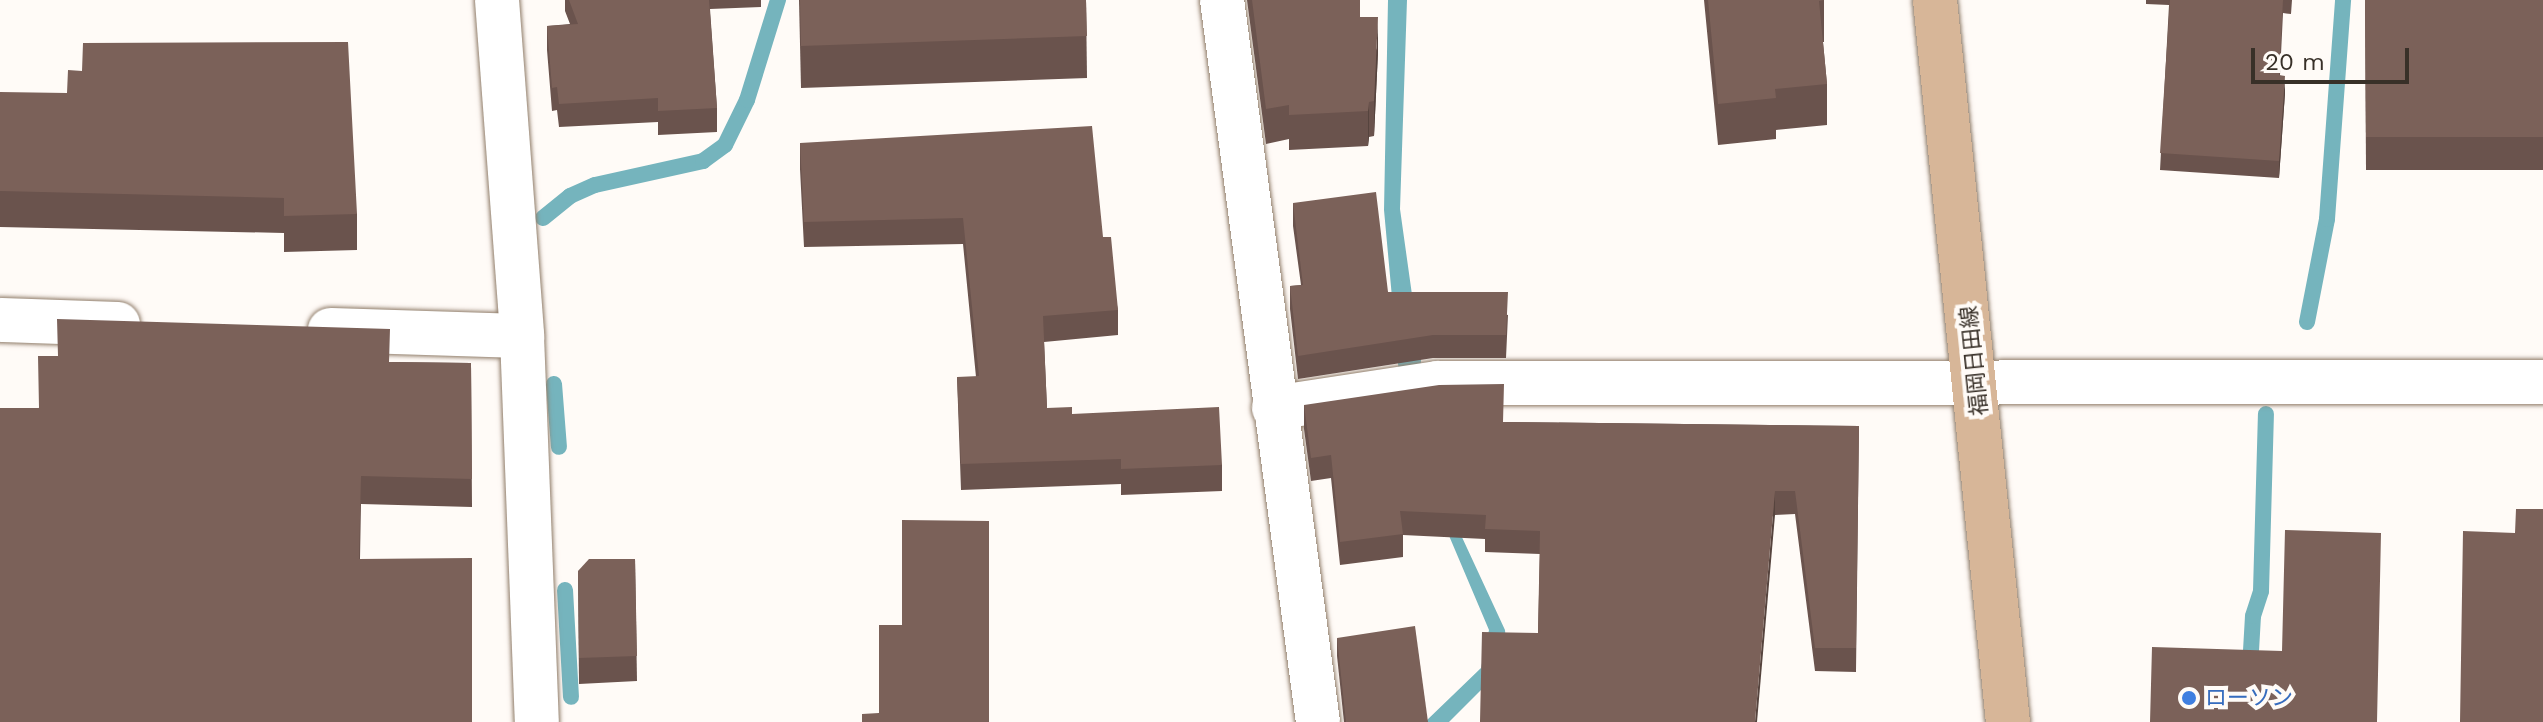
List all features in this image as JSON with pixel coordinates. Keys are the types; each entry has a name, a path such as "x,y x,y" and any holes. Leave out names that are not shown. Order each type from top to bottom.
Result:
{"main road":[{"name":"福岡日田線","path":"1935,0 1977,385 2008,722"}],"street":[{"path":"497,0 522,336 537,722"},
{"path":"1222,0 1318,722"},
{"path":"0,320 158,325"},
{"path":"284,329 522,336"},
{"path":"1274,408 1437,383 1977,385 2543,382"}],"water":[{"path":"1388,0 1407,0 1400,209 1421,359 1420,435 1429,466 1505,630 1507,653 1494,677 1449,722 1425,722 1481,668 1489,630 1422,472 1401,396 1384,210"}],"building":[{"path":"569,0 709,0 717,108 658,111 658,98 559,104 557,87 552,88 547,26 578,24"},
{"path":"800,0 1086,0 1087,36 801,46"},
{"path":"1252,0 1360,0 1360,17 1378,17 1374,101 1369,102 1368,111 1289,115 1289,105 1266,109"},
{"path":"1708,0 1824,0 1819,1 1827,84 1775,89 1776,98 1718,104"},
{"path":"2170,0 2283,0 2279,75 2285,76 2279,161 2160,153"},
{"path":"2365,0 2543,0 2543,137 2366,137"},
{"path":"348,42 357,214 284,216 284,198 0,191 0,92 67,93 68,70 82,71 83,43"},
{"path":"1092,126 1103,237 1111,237 1118,310 1043,316 1047,408 1072,407 1072,414 1219,407 1222,465 1121,469 1121,459 961,464 957,377 979,376 963,218 804,222 800,143"},
{"path":"1376,192 1388,292 1508,292 1506,335 1433,335 1298,356 1290,286 1303,285 1293,203"},
{"path":"57,319 390,329 389,362 471,363 472,479 361,476 359,559 472,558 472,722 0,722 0,408 39,408 38,356 58,356"},
{"path":"1504,384 1503,422 1859,426 1856,648 1815,648 1795,491 1775,491 1755,722 1480,722 1482,632 1538,633 1540,531 1485,529 1486,515 1400,511 1403,534 1340,542 1331,455 1311,458 1304,405 1439,385"},
{"path":"2516,509 2543,509 2543,722 2460,722 2463,531 2515,533"},
{"path":"902,520 989,521 989,722 862,722 862,714 879,713 879,625 902,625"},
{"path":"2285,530 2381,533 2377,722 2150,722 2152,647 2282,651"},
{"path":"589,559 635,559 637,656 579,658 578,571"},
{"path":"1415,626 1428,722 1346,722 1337,638"}],"waterway":[{"path":"543,218 570,196 595,185 703,161 725,145 747,100 778,0"},
{"path":"2307,322 2327,219 2343,0"},
{"path":"554,384 559,447"},
{"path":"2250,668 2253,616 2261,591 2266,414"},
{"path":"565,590 571,697"}],"place":[{"name":"ローソン","path":"2189,698"}]}
